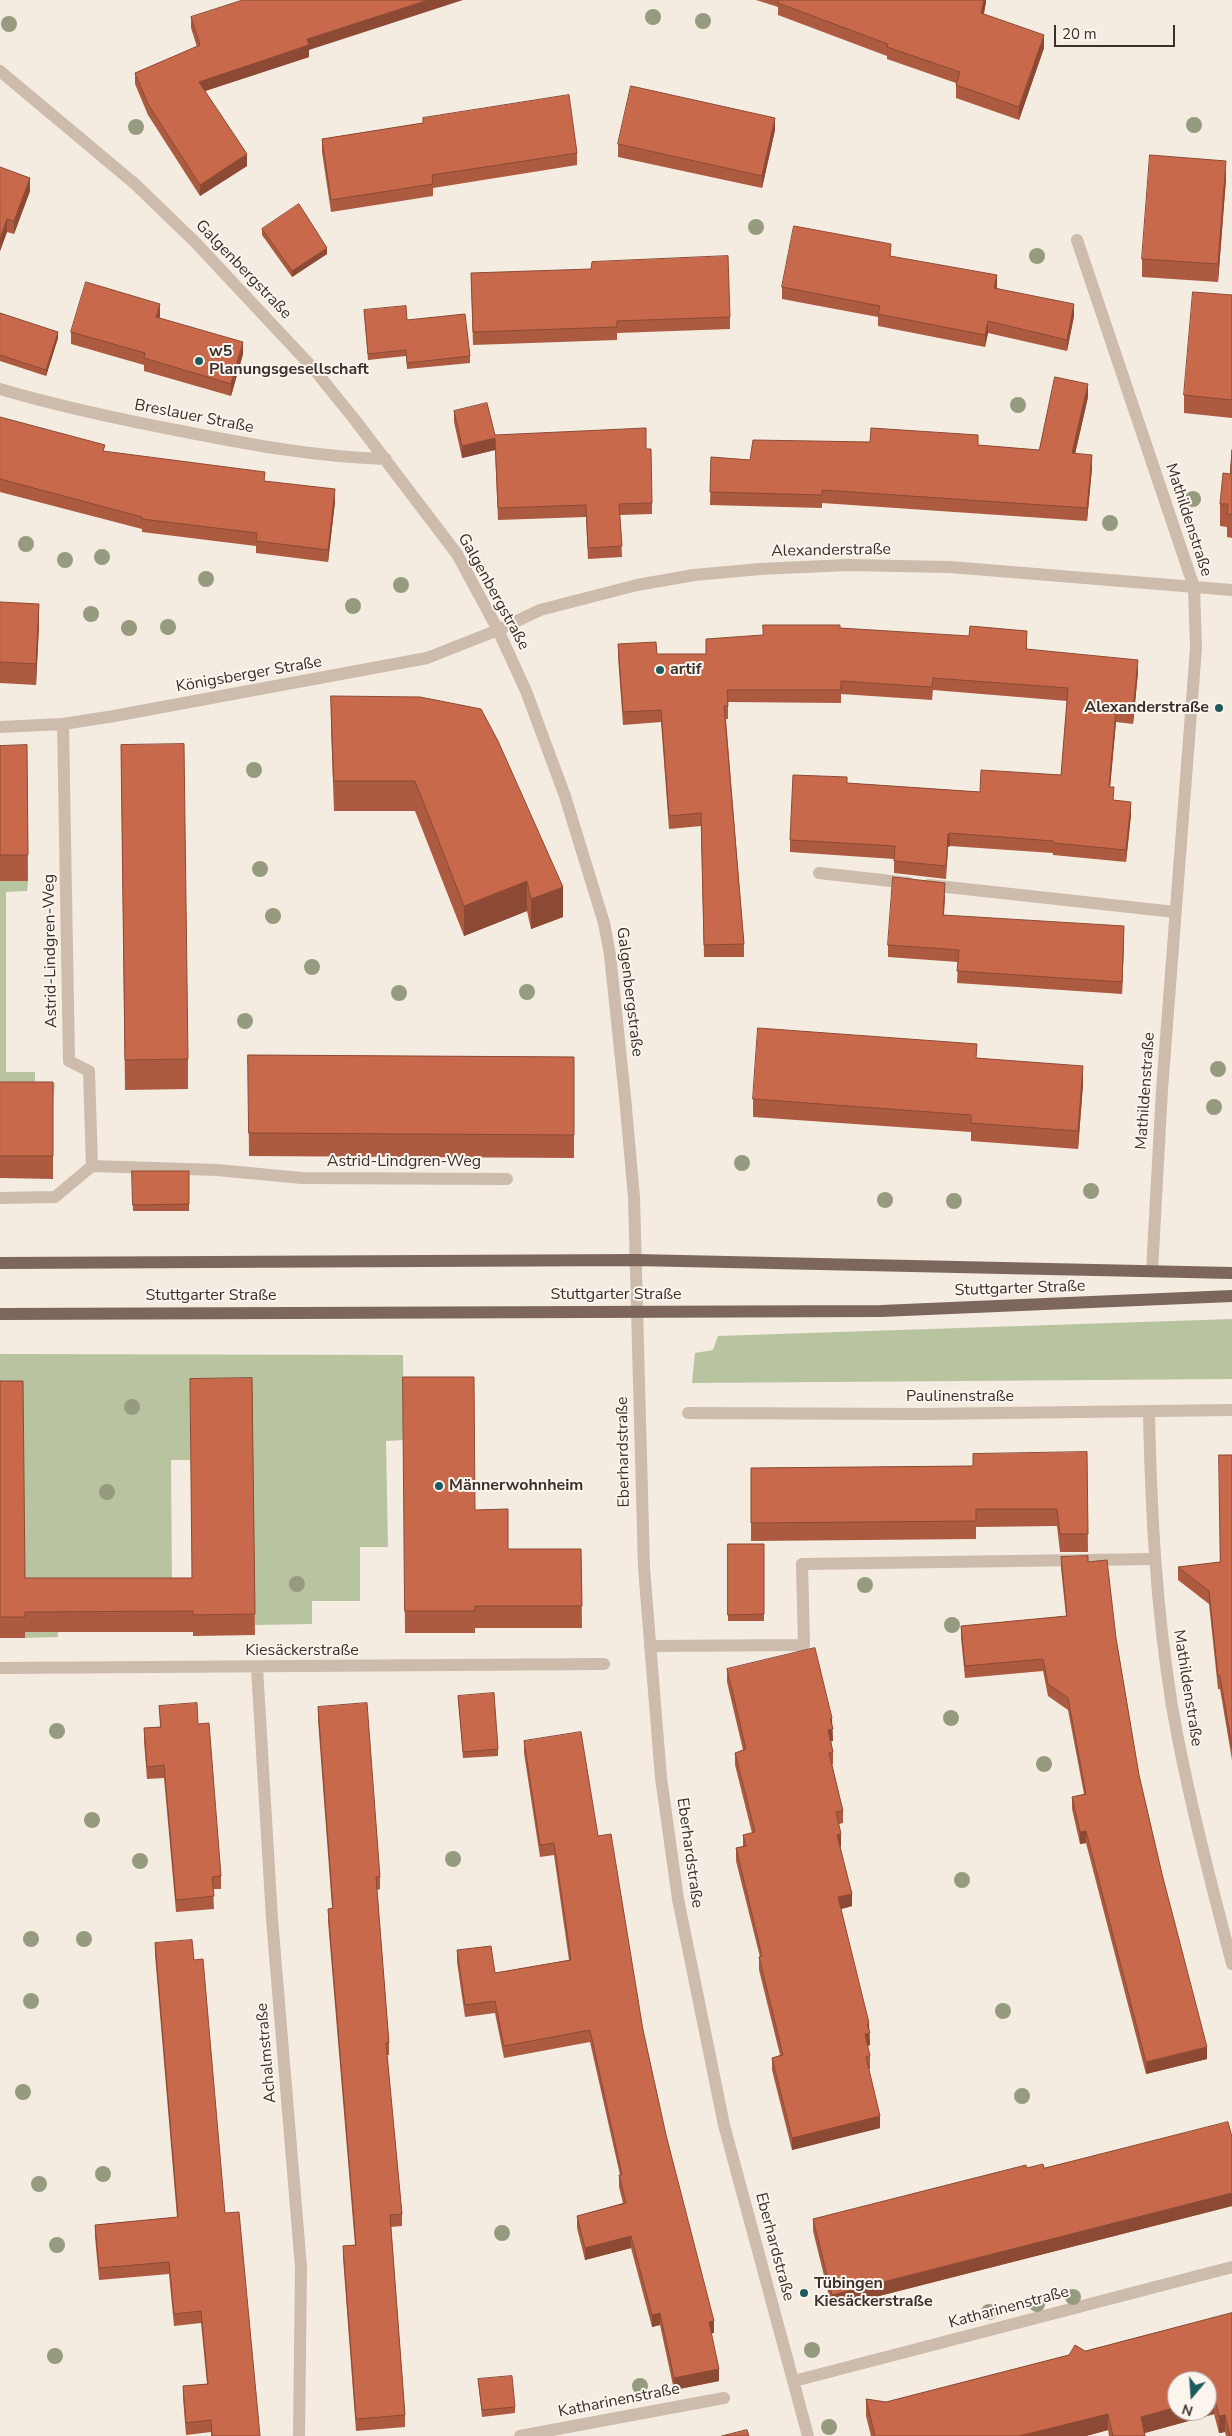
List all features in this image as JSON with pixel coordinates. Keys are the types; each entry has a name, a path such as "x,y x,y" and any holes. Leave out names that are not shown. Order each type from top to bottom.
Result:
{"main road":[{"name":"Stuttgarter Straße","path":"0,1263 636,1260 1232,1273"},
{"name":"Stuttgarter Straße","path":"0,1314 881,1311 1232,1296"}],"street":[{"name":"Galgenbergstraße","path":"0,71 135,184 208,255 313,368 386,459 458,554 498,630 526,691 554,762 604,923 610,955 625,1097 634,1197 636,1260"},
{"name":"Mathildenstraße","path":"1077,240 1194,587 1196,648 1162,1090 1152,1271"},
{"name":"Breslauer Straße","path":"0,389 133,422 231,442 312,454 386,459"},
{"name":"Alexanderstraße","path":"498,630 540,610 637,585 694,575 760,569 848,565 950,567 1232,590"},
{"name":"Königsberger Straße","path":"0,727 63,724 278,687 427,658 498,630"},
{"name":"Astrid-Lindgren-Weg","path":"63,724 69,1061 89,1071 92,1166 217,1170 302,1178 507,1179"},
{"path":"819,873 1175,912"},
{"path":"0,1198 55,1197 92,1166"},
{"name":"Eberhardstraße","path":"636,1260 642,1533 662,1778 691,1968 724,2125 808,2436"},
{"name":"Paulinenstraße","path":"688,1413 1149,1412 1232,1410"},
{"name":"Mathildenstraße","path":"1149,1412 1154,1559 1172,1703 1181,1756 1232,1964"},
{"path":"650,1646 804,1645 802,1564 1154,1559"},
{"name":"Kiesäckerstraße","path":"0,1668 257,1668 604,1664"},
{"name":"Achalmstraße","path":"257,1668 273,1926 302,2267 299,2436"},
{"name":"Katharinenstraße","path":"794,2381 1232,2267"},
{"name":"Katharinenstraße","path":"520,2436 724,2398"}],"green space":[{"path":"0,881 28,881 27,891 6,892 6,1072 35,1072 35,1083 55,1083 53,1105 0,1105"},
{"path":"1232,1319 1232,1379 692,1383 695,1353 713,1350 718,1336"},
{"path":"0,1354 403,1355 404,1440 386,1441 388,1547 360,1547 360,1601 312,1601 312,1624 255,1625 252,1399 190,1399 190,1460 171,1460 172,1587 59,1587 58,1637 25,1638 0,1402"}],"building":[{"path":"243,0 428,0 307,39 309,45 199,82 247,154 200,185 148,104 135,73 200,45 191,17"},
{"path":"779,0 984,0 981,13 1044,35 1019,107 956,85 960,72 887,47 888,44 778,3"},
{"path":"631,86 775,118 762,176 618,144"},
{"path":"569,95 577,153 432,175 433,184 331,200 322,139 423,123 423,118"},
{"path":"1150,155 1226,161 1218,264 1142,259"},
{"path":"0,167 30,178 14,221 7,219 0,239"},
{"path":"299,204 327,248 292,271 262,229"},
{"path":"794,226 891,244 890,256 997,275 994,288 1074,304 1067,340 988,321 985,335 878,314 880,306 782,287"},
{"path":"728,256 730,317 617,321 617,327 473,332 471,273 591,269 592,262"},
{"path":"86,282 160,304 156,317 243,342 231,384 144,358 145,353 71,332"},
{"path":"1193,292 1232,295 1232,400 1184,395"},
{"path":"406,306 407,320 465,314 470,356 407,363 406,350 368,354 364,310"},
{"path":"0,313 58,332 46,370 0,355"},
{"path":"1055,377 1088,384 1072,453 1092,455 1087,508 822,490 822,495 710,492 711,457 750,460 753,440 870,442 871,428 978,435 978,445 1039,450"},
{"path":"487,403 495,435 646,428 646,449 651,449 652,503 619,504 622,546 588,548 586,505 498,508 495,438 462,446 454,411"},
{"path":"0,417 105,445 103,451 265,472 264,481 335,489 328,550 256,541 257,533 142,519 142,517 0,479"},
{"path":"1232,450 1232,515 1227,514 1228,504 1220,504 1223,473 1230,474"},
{"path":"0,602 39,604 36,664 0,662"},
{"path":"763,625 840,625 840,628 969,636 970,626 1027,631 1026,649 1138,660 1133,711 1116,710 1109,787 1114,787 1113,800 1131,802 1126,850 1053,843 1053,841 950,833 948,834 946,866 894,861 895,846 790,840 793,775 847,777 847,783 980,792 981,770 1061,775 1068,688 933,678 932,687 841,681 841,690 727,690 728,706 724,706 744,944 704,945 701,813 669,816 661,710 623,712 618,644 656,642 657,654 706,654 706,639 763,635"},
{"path":"331,696 420,697 481,709 498,741 563,887 531,899 527,881 464,906 415,781 334,781"},
{"path":"184,744 188,1059 125,1060 121,745"},
{"path":"27,745 28,855 0,855 0,746"},
{"path":"893,877 945,883 943,915 1124,926 1122,982 957,971 959,950 888,945"},
{"path":"758,1028 977,1044 976,1058 1083,1066 1078,1131 971,1123 971,1115 753,1099"},
{"path":"248,1055 574,1057 574,1135 249,1133"},
{"path":"0,1082 53,1082 53,1156 0,1156"},
{"path":"132,1171 189,1171 189,1204 133,1205"},
{"name":"Männerwohnheim","path":"403,1377 474,1377 475,1510 508,1509 508,1549 581,1549 582,1606 475,1606 475,1611 405,1611"},
{"path":"252,1378 255,1614 193,1615 193,1611 25,1612 25,1617 0,1617 0,1381 23,1381 25,1578 192,1578 190,1379"},
{"path":"1087,1452 1088,1534 1060,1534 1057,1509 976,1509 976,1521 751,1523 751,1468 973,1466 973,1454"},
{"path":"1219,1455 1232,1455 1232,1747 1220,1676 1218,1676 1209,1591 1178,1567 1220,1562"},
{"path":"728,1544 764,1544 764,1614 728,1615"},
{"path":"1088,1556 1088,1562 1107,1560 1116,1638 1139,1775 1162,1874 1207,2047 1146,2062 1086,1831 1080,1832 1072,1797 1086,1794 1068,1698 1048,1684 1043,1659 965,1666 961,1626 1067,1616 1061,1557"},
{"path":"815,1648 832,1718 830,1719 833,1729 828,1730 833,1752 829,1753 843,1811 836,1812 841,1834 837,1835 852,1894 838,1897 869,2023 867,2024 870,2033 865,2034 870,2056 866,2057 880,2116 792,2138 772,2058 783,2055 759,1957 762,1956 736,1848 746,1846 743,1835 755,1832 735,1753 746,1749 727,1669"},
{"path":"494,1693 498,1749 463,1752 458,1696"},
{"path":"197,1703 198,1724 209,1723 221,1876 212,1877 214,1896 176,1900 164,1765 147,1767 144,1728 161,1727 159,1706"},
{"path":"367,1703 380,1877 376,1877 389,2043 386,2043 402,2214 390,2215 405,2415 356,2419 343,2246 356,2245 328,1909 333,1908 318,1707"},
{"path":"581,1732 598,1836 611,1834 643,2030 666,2135 714,2321 709,2322 719,2369 674,2378 660,2313 652,2315 631,2236 585,2248 577,2216 626,2203 619,2175 622,2175 590,2030 504,2046 495,2001 465,2005 457,1950 491,1946 495,1973 571,1960 554,1843 540,1845 524,1741"},
{"path":"192,1940 194,1960 203,1959 225,2213 239,2212 260,2436 212,2436 211,2420 186,2423 183,2386 208,2384 201,2311 174,2314 169,2262 99,2268 95,2225 178,2217 155,1943"},
{"path":"1228,2122 1232,2137 1232,2193 832,2295 813,2219 1026,2165 1027,2168 1043,2164 1044,2168"},
{"path":"1232,2313 1232,2436 1230,2436 1225,2415 1219,2416 1217,2408 1217,2371 1167,2371 1167,2410 1141,2417 1145,2436 1113,2436 1108,2414 1019,2436 875,2436 866,2399 886,2402 1069,2355 1075,2345 1085,2351"},
{"path":"512,2376 515,2407 482,2410 478,2379"},
{"path":"747,2430 749,2436 722,2436"}],"place":[{"name":"w5 Planungsgesellschaft","path":"199,361"},
{"name":"artif","path":"660,670"},
{"name":"Alexanderstraße","path":"1219,708"},
{"name":"Männerwohnheim","path":"439,1486"},
{"name":"Tübingen Kiesäckerstraße","path":"804,2293"}]}
